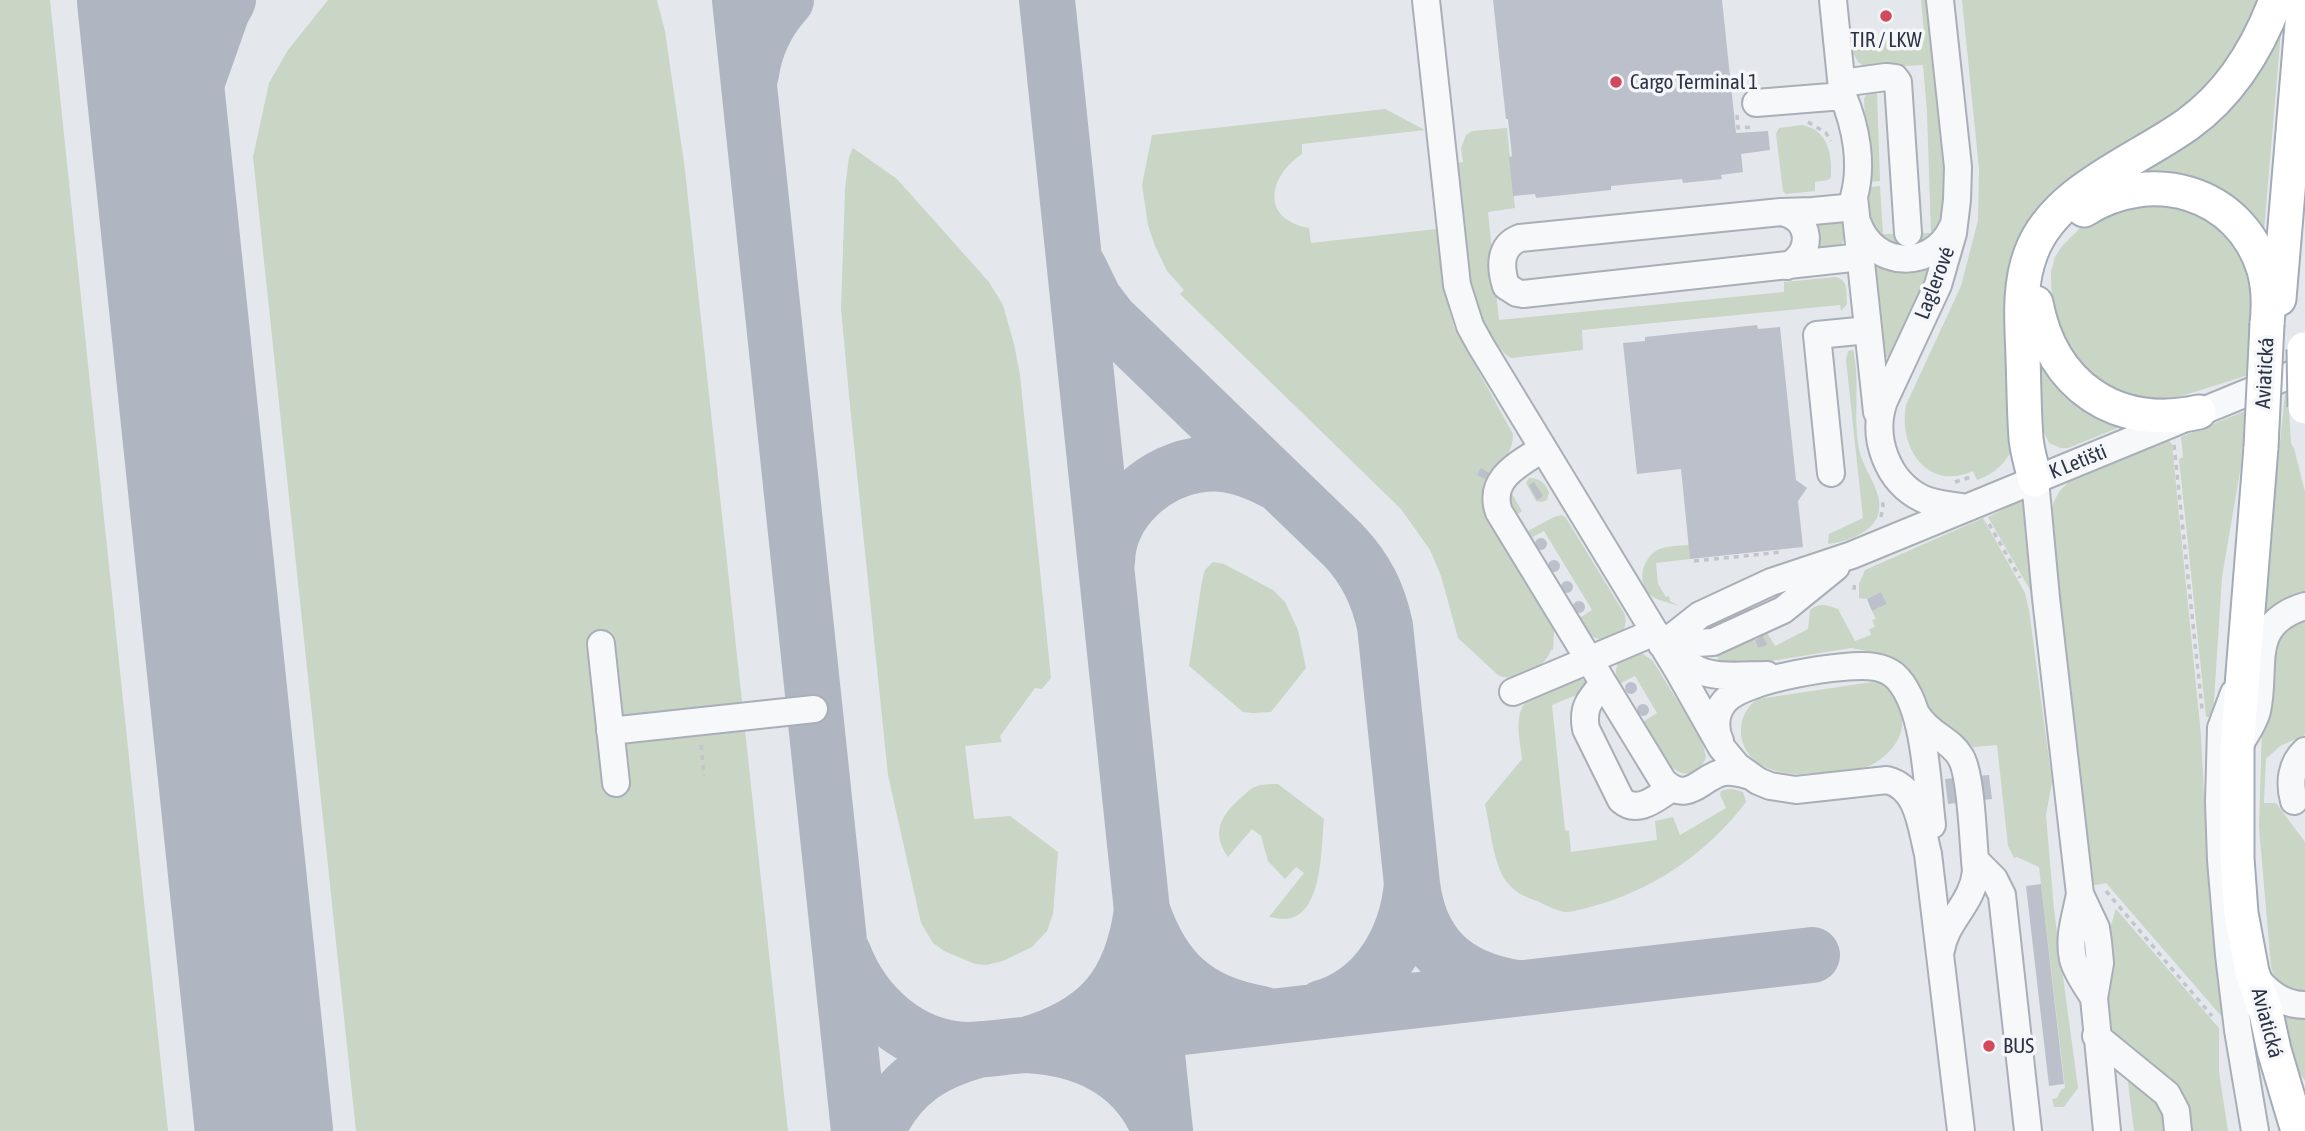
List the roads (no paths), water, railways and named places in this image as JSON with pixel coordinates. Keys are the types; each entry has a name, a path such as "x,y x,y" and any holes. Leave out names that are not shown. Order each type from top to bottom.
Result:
{"main road":[{"path":"2035,480 2026,441 2021,304 2026,268 2039,236 2070,201 2208,108 2239,74 2263,34 2276,0"},
{"name":"Aviatická","path":"2298,1131 2252,972 2241,913 2236,831 2237,749 2261,447 2267,324 2279,300 2304,0"},
{"path":"2035,480 2038,441 2034,342 2036,303 2042,267 2049,250 2071,221 2101,200 2136,189 2154,187 2181,191 2206,201 2229,216 2248,237 2264,270 2268,287 2267,324"},
{"path":"2036,303 2045,337 2061,366 2085,391 2131,413 2174,416 2199,412"},
{"name":"Aviatická","path":"2305,339 2305,407"}],"street":[{"path":"1426,0 1457,285 1463,308 1481,346 1722,748 1747,775"},
{"path":"1833,0 1843,89 1853,120 1858,181 1855,207 1879,431"},
{"name":"Laglerové","path":"1940,0 1958,167 1955,217 1941,277 1884,401 1879,431 1891,470 1910,491 1933,503 1966,508"},
{"path":"1751,110 1886,77 1895,79 1898,82 1908,233"},
{"path":"1855,207 1864,237 1878,251 1897,259 1907,260 1926,255 1942,244 1953,227 1955,217"},
{"path":"1855,207 1520,238 1504,249 1504,278 1506,286 1523,294 1861,257"},
{"path":"1781,212 1793,215 1804,230 1802,253 1787,266"},
{"path":"1831,473 1817,335 1868,330"},
{"name":"K Letišti","path":"1513,692 1588,661 1658,638 1759,587 1852,555 2305,369"},
{"path":"1542,449 1508,471 1496,496 1496,504 1588,661 1667,785 1679,790 1691,790 1723,772 1747,775 1770,786 1796,790 1876,780 1896,783 1909,794 1928,854 1961,1131"},
{"path":"2035,480 2046,598 2092,891 2071,937 2073,961 2094,998 2106,1131"},
{"path":"2237,749 2257,713 2260,659 2265,634 2281,618 2305,606"},
{"path":"1658,638 1694,668 1703,672 1786,676"},
{"path":"601,644 616,783"},
{"path":"1722,748 1716,725 1720,707 1726,699 1754,684 1852,666 1884,669 1894,675 1928,730 1952,747 1964,763 1975,860 1975,880 1969,898"},
{"path":"2241,1131 2228,1027 2220,802 2221,728 2242,668"},
{"path":"1603,684 1591,699 1584,717 1586,729 1620,800 1637,807 1644,805 1667,785"},
{"path":"610,731 814,709"},
{"path":"1916,713 1921,733 1932,825 1928,854"},
{"path":"2305,752 2302,764 2305,777"},
{"path":"2294,801 2292,772 2305,752"},
{"path":"1975,860 1994,879 2002,895 2028,1131"},
{"path":"1940,957 1947,930 1977,888 1985,886 1997,889 2002,895"},
{"path":"2241,913 2247,996 2256,1065 2269,1131"},
{"path":"2252,972 2276,998 2288,1004 2305,1005"},
{"path":"2228,1027 2255,1131"},
{"path":"2096,1037 2166,1094 2176,1111 2178,1131"}],"place":[{"name":"TIR / LKW","path":"1886,16"},
{"name":"Cargo Terminal 1","path":"1616,82"},
{"name":"BUS","path":"1989,1046"}]}
